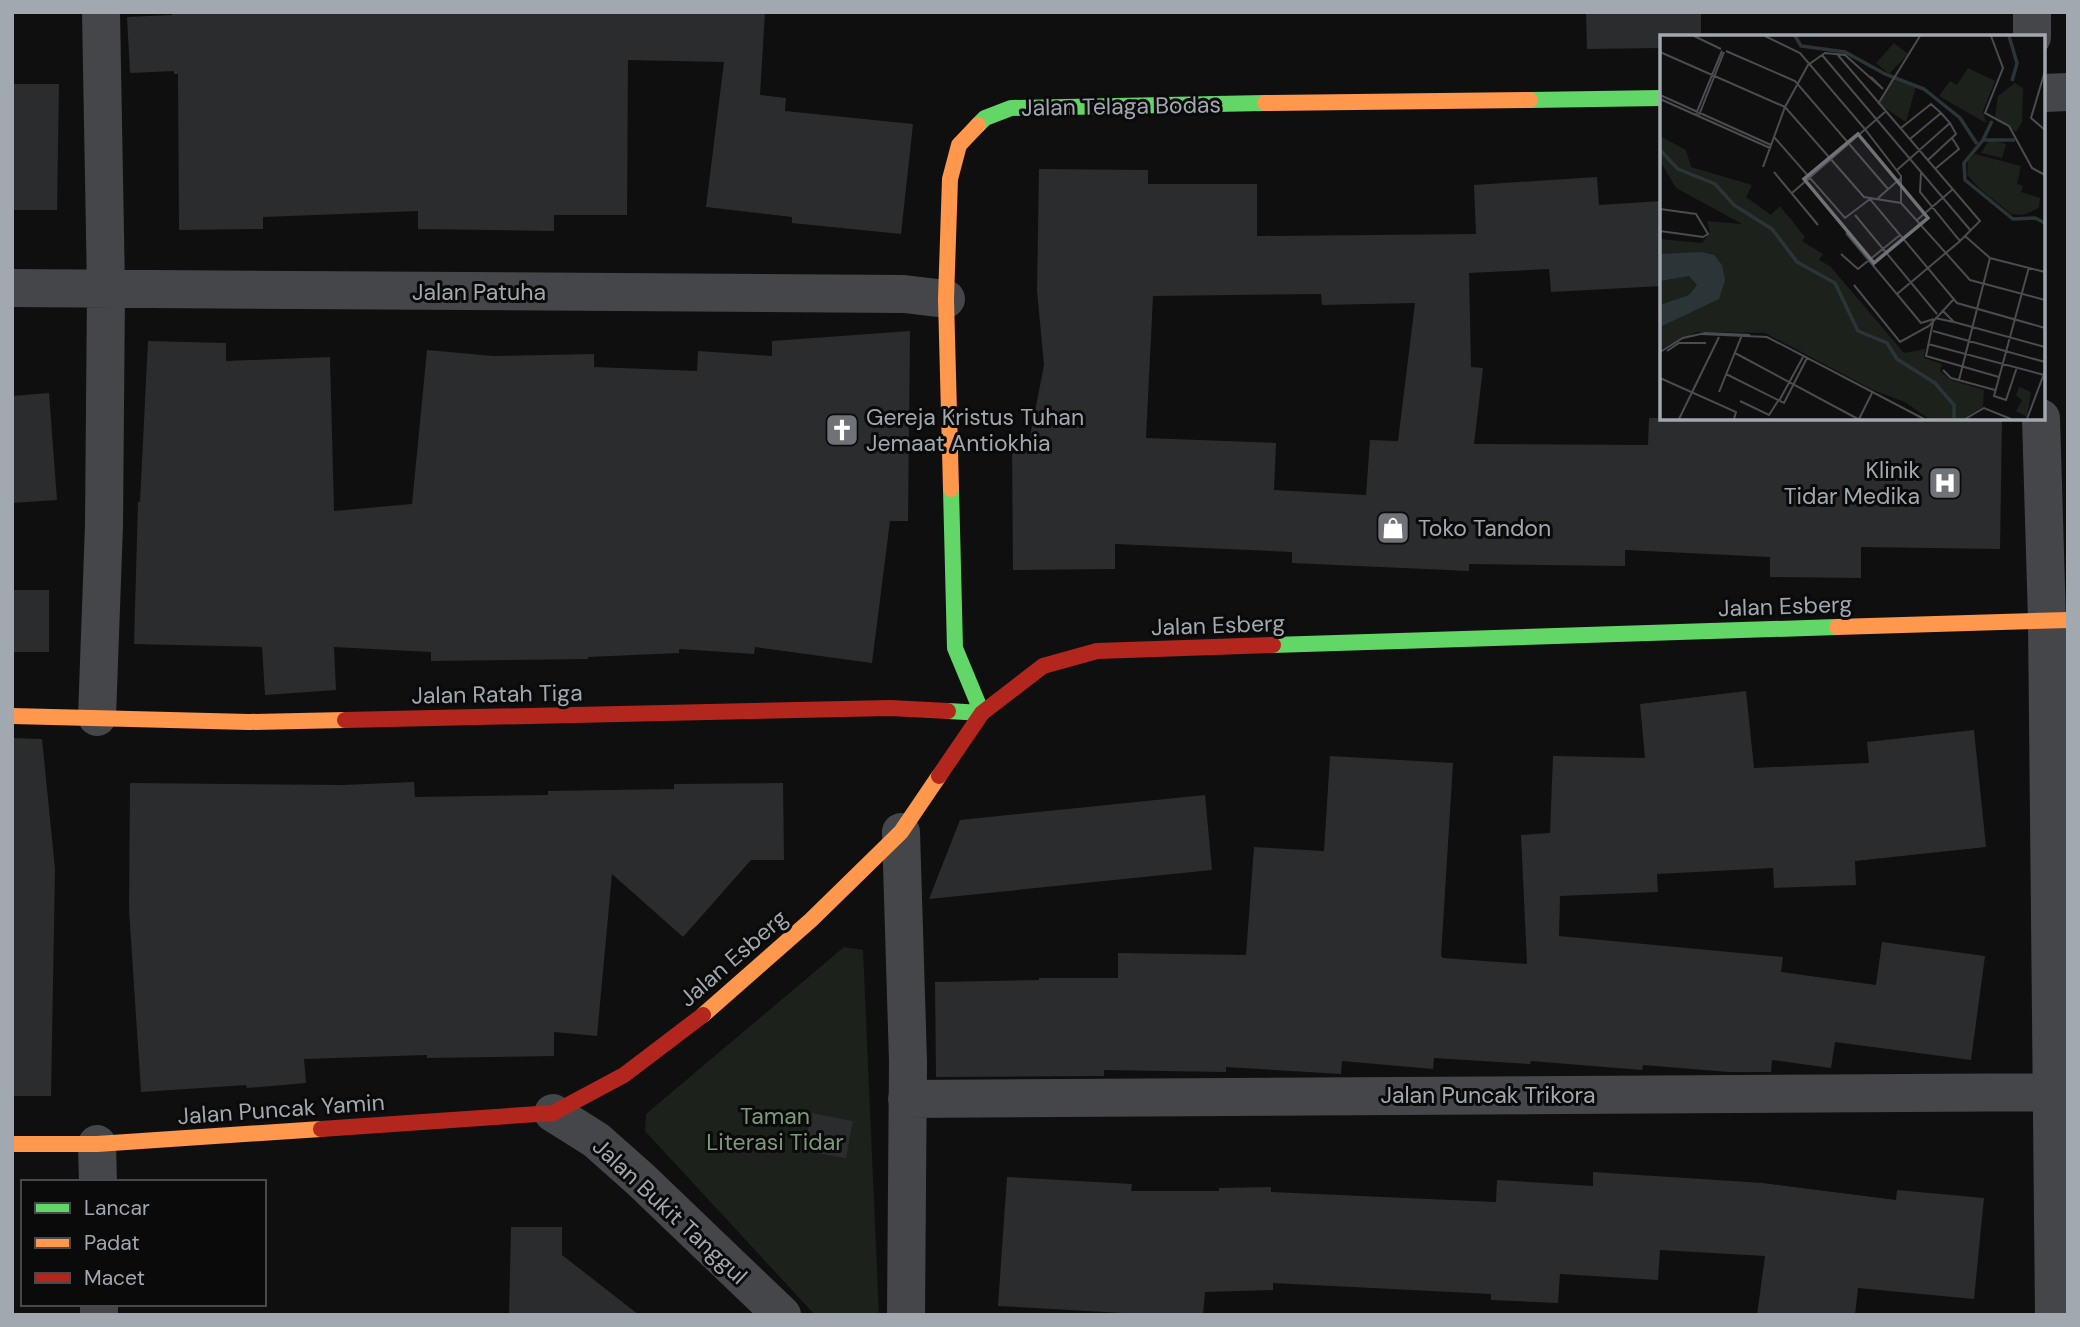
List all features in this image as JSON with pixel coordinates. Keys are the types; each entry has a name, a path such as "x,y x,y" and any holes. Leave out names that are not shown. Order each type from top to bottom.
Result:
{"street":[{"path":"97,717 104,525 106,289 101,12"},
{"path":"2032,12 2032,35"},
{"path":"2045,93 2068,92"},
{"name":"Jalan Telaga Bodas","path":"982,713 955,648 946,299 950,179 959,145 985,118 1011,108 1046,106 1660,98"},
{"name":"Jalan Patuha","path":"12,288 904,294 946,299"},
{"path":"2042,420 2057,620 2059,1093 2054,1315"},
{"name":"Jalan Esberg","path":"553,1113 624,1075 717,1005 811,920 901,832 982,713 1043,666 1097,651 2057,620"},
{"name":"Jalan Ratah Tiga","path":"12,716 249,722 890,708 982,713"},
{"path":"901,832 908,1061 906,1315"},
{"name":"Jalan Puncak Trikora","path":"907,1099 2059,1093"},
{"name":"Jalan Puncak Yamin","path":"12,1144 97,1144 553,1113"},
{"name":"Jalan Bukit Tanggul","path":"553,1113 596,1140 782,1315"},
{"path":"97,1144 98,1180"}],"green space":[{"name":"Taman Literasi Tidar","path":"844,947 863,950 879,1315 815,1315 645,1131 646,1114"}],"building":[{"path":"172,12 765,12 760,95 786,98 785,111 913,124 901,234 792,223 792,217 706,207 724,62 628,60 627,215 554,215 554,231 418,229 418,211 263,217 263,229 179,230 178,74 174,74 174,71 130,73 127,17 172,15"},
{"path":"1586,12 1701,12 1701,35 1660,35 1660,48 1587,49"},
{"path":"12,84 59,84 57,210 12,210"},
{"path":"1039,169 1148,170 1148,184 1257,184 1257,236 1476,234 1474,185 1597,177 1599,205 1660,201 1660,286 1551,292 1549,269 1469,273 1471,367 1483,368 1474,444 1648,445 1649,418 2002,420 2000,549 1861,547 1861,578 1770,577 1770,557 1625,550 1625,566 1469,564 1469,571 1292,563 1292,552 1115,544 1115,569 1013,570 1012,442 1029,442 1044,365 1037,291","holes":["1321,294 1322,305 1415,303 1398,441 1370,440 1366,495 1274,490 1276,443 1146,438 1153,296"]},
{"path":"910,331 908,521 890,521 872,663 755,647 754,654 679,649 679,653 588,659 431,661 431,652 334,647 336,690 265,695 262,647 134,644 138,502 148,341 226,343 226,361 330,357 334,511 412,504 427,350 493,356 594,354 594,367 697,371 698,351 772,356 772,341"},
{"path":"49,393 57,500 12,503 12,396"},
{"path":"12,590 49,590 49,652 12,652"},
{"path":"1746,691 1754,768 1869,763 1867,742 1974,730 1986,847 1855,861 1856,885 1774,888 1773,868 1657,874 1658,892 1560,896 1559,936 1783,957 1781,972 1876,985 1882,942 1985,956 1971,1060 1835,1042 1831,1068 1772,1060 1771,1072 1729,1072 1643,1065 1642,1070 1531,1061 1530,1064 1434,1058 1433,1069 1342,1061 1341,1074 1226,1067 1226,1072 1104,1070 1104,1076 936,1077 935,982 1118,978 1118,953 1246,955 1254,847 1324,851 1330,756 1453,763 1441,956 1527,964 1521,835 1550,833 1553,756 1645,758 1640,704"},
{"path":"12,738 42,739 55,869 51,1096 12,1096"},
{"path":"414,782 415,797 548,795 548,791 674,789 674,784 783,783 784,860 751,860 683,937 612,874 597,1036 554,1032 554,1056 427,1058 427,1055 304,1059 306,1083 141,1092 129,909 130,783 343,785"},
{"path":"1205,795 1212,870 929,899 960,820"},
{"path":"811,1113 853,1121 846,1158 804,1151"},
{"path":"1593,1172 1763,1183 1896,1200 1897,1190 1984,1198 1974,1299 1858,1288 1855,1315 1757,1315 1765,1256 1660,1250 1658,1280 1560,1274 1558,1303 1491,1300 1491,1294 1273,1283 1273,1290 1205,1292 1203,1315 998,1306 1007,1177 1132,1184 1131,1191 1219,1191 1219,1188 1271,1187 1271,1192 1496,1202 1497,1180 1593,1186"},
{"path":"511,1227 562,1227 562,1255 639,1315 509,1315"}],"traffic: fast":[{"path":"1530,100 1660,98"},
{"path":"978,125 985,118 1011,108 1265,103"},
{"path":"948,711 982,713 955,648 951,489"},
{"path":"1273,645 1837,627"}],"traffic: slow":[{"path":"1265,103 1530,100"},
{"path":"951,489 946,299 950,179 959,145 978,125"},
{"path":"1837,627 2068,620"},
{"path":"12,716 249,722 345,720"},
{"path":"703,1015 811,920 901,832 939,776"},
{"path":"12,1144 97,1144 321,1129"}],"traffic: jam":[{"path":"939,776 982,713 1043,666 1097,651 1273,645"},
{"path":"345,720 890,708 948,711"},
{"path":"321,1129 553,1113 624,1075 703,1015"}],"place":[{"name":"Gereja Kristus Tuhan Jemaat Antiokhia","path":"842,430"},
{"name":"Klinik Tidar Medika","path":"1945,483"},
{"name":"Toko Tandon","path":"1393,528"}]}
